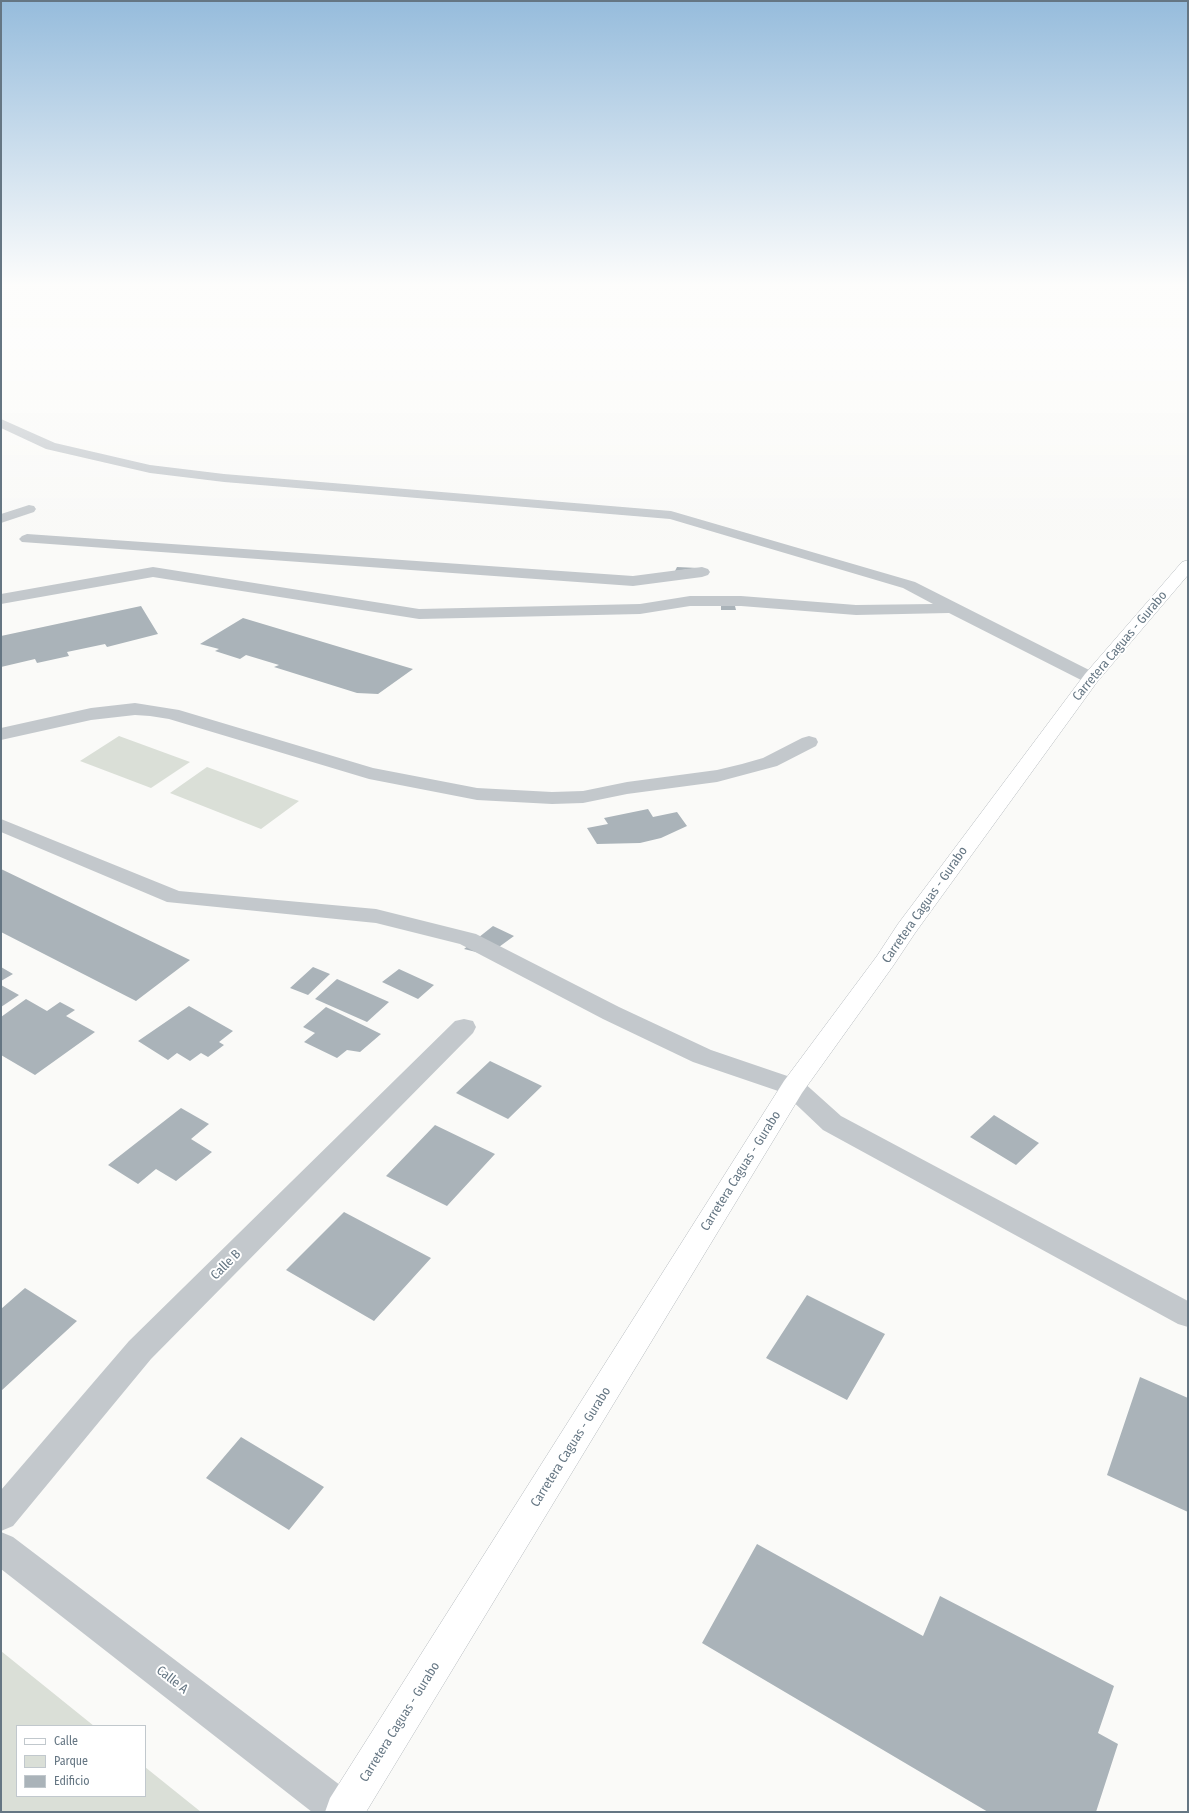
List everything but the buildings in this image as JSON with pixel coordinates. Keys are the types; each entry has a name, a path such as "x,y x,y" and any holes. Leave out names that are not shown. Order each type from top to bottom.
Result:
{"main road":[{"name":"Carretera Caguas - Gurabo","path":"344,1812 793,1087 885,961 906,929 1091,678 1188,565"}],"street":[{"path":"1,423 51,446 150,469 224,478 671,515 909,585 1091,678"},
{"path":"1,519 28,509"},
{"path":"28,539 633,581 702,572"},
{"path":"1,599 153,572 419,614 626,609 690,601 741,601 856,610 916,610 952,608"},
{"path":"626,609 633,581"},
{"path":"1,734 91,714 135,709 150,710 172,714 369,773 477,794 552,798 583,797 627,788 717,776 747,770 770,762 809,742"},
{"path":"1,825 175,898 376,916 468,939 611,1013 702,1056 793,1087 832,1123 1188,1315"},
{"name":"Calle B","path":"1,1515 140,1350 464,1027"},
{"name":"Calle A","path":"1,1548 344,1812"}],"green space":[{"path":"119,736 190,762 151,788 80,761"},
{"path":"207,767 299,801 261,829 170,793"},
{"path":"1,1651 93,1725 16,1725 16,1797 146,1797 146,1768 201,1812 1,1812"}]}
